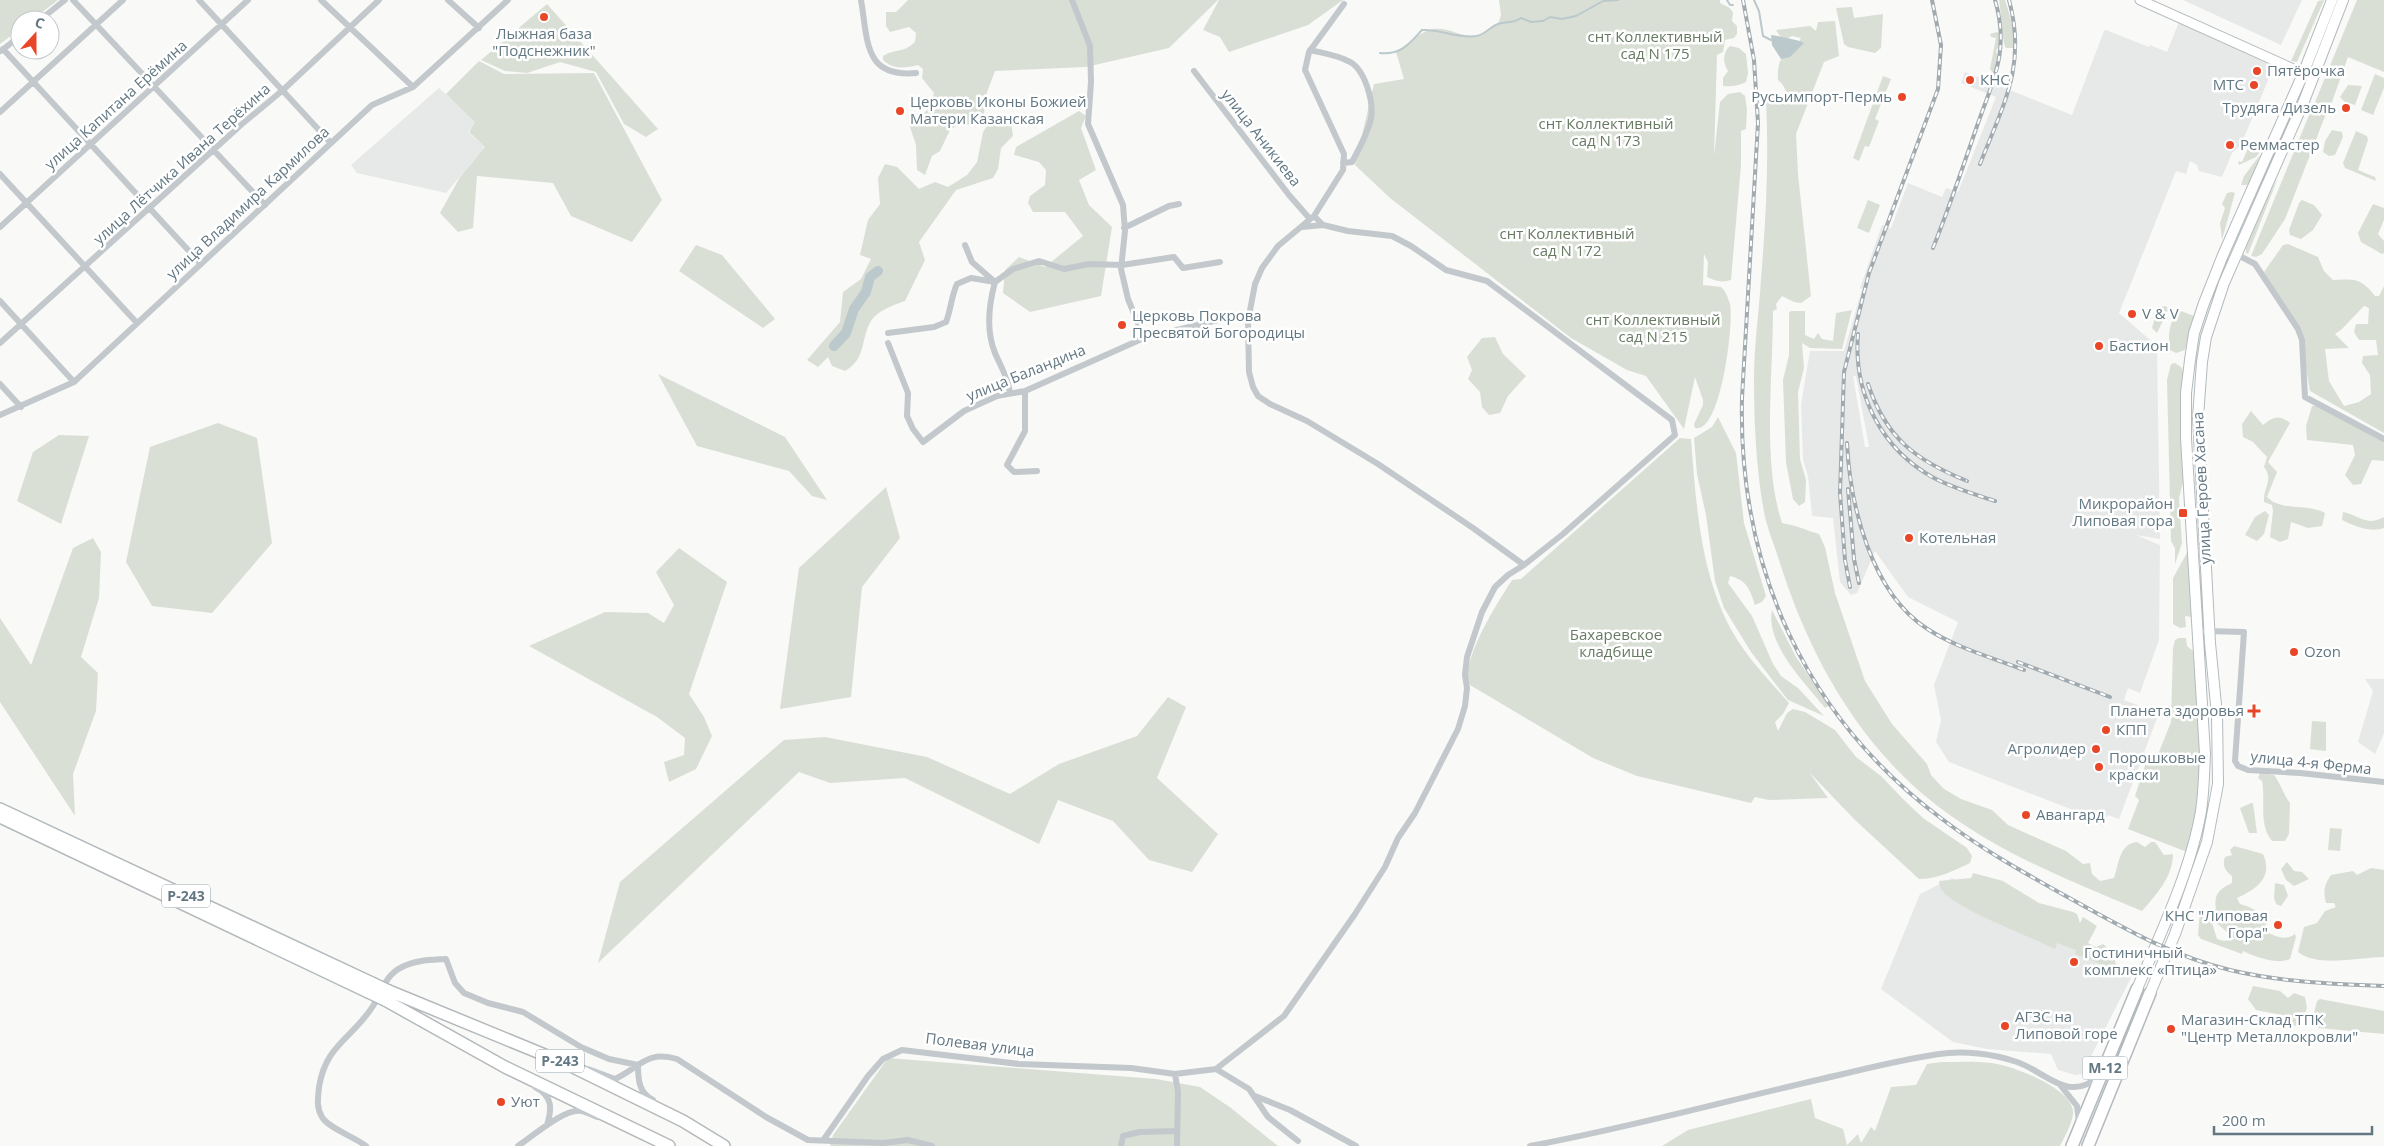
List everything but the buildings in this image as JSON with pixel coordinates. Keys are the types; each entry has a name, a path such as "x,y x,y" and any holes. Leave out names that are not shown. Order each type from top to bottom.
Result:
{"highway":[{"name":"Р-243","path":"0,808 387,995 569,1065 683,1121 724,1146"},
{"name":"Р-243","path":"0,818 370,987"},
{"name":"М-12","path":"2072,1146 2138,990"},
{"name":"М-12","path":"2088,1146 2150,992"},
{"name":"Р-243","path":"387,995 505,1067 615,1122 669,1146"}],"main road":[{"path":"2140,0 2313,79"},
{"name":"улица Героев Хасана","path":"2138,990 2163,929 2186,864 2200,812 2205,754 2186,415 2187,385 2194,333 2223,255 2303,74 2332,0"},
{"name":"улица Героев Хасана","path":"2150,992 2175,934 2198,869 2214,813 2219,753 2199,439 2199,396 2202,362 2212,316 2236,254 2313,79 2343,0"}],"street":[{"path":"52,10 65,0"},
{"path":"73,0 265,205"},
{"path":"0,112 123,0"},
{"path":"199,0 331,143"},
{"name":"улица Капитана Ерёмина","path":"0,227 91,146 248,0"},
{"path":"321,0 413,87"},
{"name":"улица Лётчика Ивана Терёхина","path":"0,343 283,90 379,0"},
{"path":"448,0 478,28"},
{"name":"улица Владимира Кармилова","path":"0,416 74,382 372,105 413,87 508,0"},
{"path":"862,0 869,49 876,64 885,71 903,74 916,72"},
{"path":"1072,0 1090,46 1090,107 1088,124 1123,205 1122,265 1128,298 1144,338"},
{"path":"1344,4 1310,50 1305,70 1344,154 1343,170 1312,217 1278,246 1262,268 1255,284 1248,320 1249,372 1253,387 1258,396 1270,404 1307,420 1378,464 1524,565"},
{"path":"1,50 202,264"},
{"path":"1310,50 1349,61 1359,69 1368,86 1371,118 1367,132 1352,162 1343,163"},
{"name":"улица Аникиева","path":"1194,71 1289,195 1312,217 1323,224"},
{"path":"0,174 137,322"},
{"path":"1124,228 1169,206 1180,204"},
{"path":"1301,227 1323,224 1362,234 1392,236 1411,246 1446,270 1487,281 1672,420 1676,435 1524,565 1508,575 1495,587 1482,612 1465,668 1467,688 1465,706 1458,729 1415,814 1398,838 1384,867 1355,914 1284,1016 1216,1069 1255,1096 1290,1110 1356,1146"},
{"path":"965,245 972,262 995,282"},
{"path":"2236,254 2254,264 2298,329 2302,348 2305,397 2384,439"},
{"path":"1010,394 1008,376 994,351 990,332 989,303 995,282 1013,269 1040,261 1064,269 1089,264 1122,265 1174,257 1183,268 1220,262"},
{"path":"888,334 946,322 950,312 951,297 957,284 971,278 995,282"},
{"path":"0,301 74,382"},
{"name":"улица Баландина","path":"888,343 908,393 908,416 913,429 922,442 964,411 997,396 1025,390 1144,338 1218,320 1236,318 1248,320"},
{"path":"0,384 21,407"},
{"path":"1025,390 1025,431 1007,465 1014,472 1037,471"},
{"name":"улица 4-я Ферма","path":"2197,632 2244,632 2235,761 2238,766 2248,770 2300,773 2384,782"},
{"path":"366,1146 323,1118 317,1104 321,1076 329,1055 360,1024 373,1006 386,980 400,967 416,962 446,960 455,983 464,992 488,1003 523,1012 581,1047 610,1059 638,1065"},
{"name":"Полевая улица","path":"828,1140 868,1076 883,1059 902,1050 1018,1064 1131,1068 1175,1074 1216,1069"},
{"path":"1530,1146 1555,1144 1719,1104 1774,1088 1941,1054 1971,1054 2016,1062 2060,1085 2069,1087 2085,1086 2103,1073"},
{"path":"569,1065 582,1066 615,1079 649,1057 664,1055 677,1059 790,1131 808,1140 883,1143 908,1140 932,1146"},
{"path":"638,1065 638,1080 645,1096 678,1114 683,1121"},
{"path":"505,1067 516,1076 540,1089 547,1096 551,1104 547,1125"},
{"path":"1175,1074 1178,1092 1177,1146"},
{"path":"2060,1085 2077,1106 2079,1118 2078,1131"},
{"path":"1255,1096 1268,1117 1298,1141"},
{"path":"518,1146 547,1125 574,1111 582,1111 615,1122"},
{"path":"1121,1146 1123,1136 1140,1132 1177,1131"}],"shaded area":[{"path":"2183,0 2302,0 2281,45"},
{"path":"2179,22 2274,66 2241,145 2232,153 2222,177 2199,171 2197,165 2190,161 2186,174 2176,171 2119,313 2157,346 2160,539 2136,535 2160,545 2159,640 2140,693 2128,688 2124,700 2159,713 2119,819 2108,815 2103,826 2086,818 2086,815 1949,762 1936,742 1941,720 1934,685 1958,622 1908,597 1875,551 1857,593 1851,595 1840,582 1833,518 1812,516 1808,476 1803,460 1801,404 1810,351 1844,351 1862,289 1860,288 1882,225 1891,228 1908,183 1942,197 1946,188 1958,192 1996,97 1961,83 1965,72 2072,115 2104,31 2106,30 2167,52","holes":["1853,376 1856,376 1869,447 1865,447"]},
{"path":"1771,35 1794,39 1804,43 1790,57 1781,59 1772,45"},
{"path":"439,88 476,121 468,132 485,147 446,193 357,173 351,165"},
{"path":"2365,679 2384,679 2384,733 2375,754 2358,742 2373,691"},
{"path":"1952,878 1967,888 2134,972 2082,1074 2076,1075 2058,1070 2051,1054 1987,1049 1953,1042 1881,989 1920,894"}],"green space":[{"path":"0,0 58,0 45,10 10,10 10,36 0,44"},
{"path":"908,0 1218,0 1169,48 1086,67 995,71 986,95 984,114 972,125 959,124 950,130 940,151 932,156 925,175 917,170 916,145 909,124 929,109 934,93 922,78 923,69 918,65 895,67 883,60 883,56 903,50 915,42 916,33 909,27 890,32 886,26 886,12 896,12"},
{"path":"1219,0 1343,0 1308,25 1229,52 1220,37 1203,30"},
{"path":"1499,0 1720,0 1720,3 1730,8 1733,13 1732,21 1737,26 1737,34 1734,38 1725,40 1723,52 1717,55 1714,156 1720,102 1728,94 1740,92 1745,96 1747,109 1746,129 1741,131 1741,165 1731,280 1719,281 1707,277 1708,262 1704,254 1703,285 1721,287 1723,289 1730,304 1731,315 1728,353 1719,396 1712,414 1704,425 1695,428 1694,424 1703,405 1695,377 1684,429 1646,376 1627,370 1571,338 1390,198 1355,165 1374,84 1404,79 1396,52 1418,35 1428,30 1442,29 1472,37 1487,32 1498,24 1501,15"},
{"path":"1999,0 2005,0 2007,6 2013,30 2014,48 2006,48 2005,45"},
{"path":"2324,0 2297,62 2291,61 2318,1"},
{"path":"2357,0 2384,0 2384,72 2348,57 2328,113 2313,107"},
{"path":"547,4 658,129 646,137 624,124 596,72 560,62 527,73 505,71 481,60"},
{"path":"1852,7 1854,18 1883,14 1881,48 1875,53 1848,47 1844,44 1836,8"},
{"path":"1835,21 1839,56 1824,62 1796,134 1798,174 1811,296 1801,303 1782,296 1776,304 1777,309 1773,311 1770,446 1776,499 1782,523 1819,534 1825,547 1835,593 1865,681 1892,724 1927,764 1931,775 1944,789 1961,799 1992,810 2008,825 2066,851 2083,864 2090,863 2092,874 2100,881 2114,878 2123,851 2127,846 2137,842 2145,847 2151,842 2155,842 2164,855 2173,854 2172,862 2163,885 2142,911 2042,868 1993,843 1947,813 1917,789 1864,732 1842,700 1823,667 1791,596 1764,512 1757,462 1755,429 1754,366 1763,257 1767,145 1766,100 1770,97 1786,103 1785,90 1778,80 1779,63 1801,38 1792,36 1783,41 1776,30 1810,26 1816,31 1818,22"},
{"path":"1997,32 1999,34 1999,46 1996,51 1998,62 1993,73 1990,69 1996,38 1991,37 1990,34"},
{"path":"1730,46 1739,48 1746,54 1748,73 1746,82 1735,86 1723,86 1723,78 1728,71 1724,61 1725,55"},
{"path":"479,61 504,74 594,73 662,200 632,242 571,216 553,183 477,176 473,228 458,232 440,213 460,177 485,147 469,132 475,122 446,94"},
{"path":"2375,74 2384,78 2384,88 2373,115 2361,110"},
{"path":"1883,76 1891,79 1875,119 1879,121 1869,147 1865,146 1859,161 1853,158"},
{"path":"2348,85 2362,86 2355,105 2345,102 2340,97"},
{"path":"2312,108 2326,114 2285,219 2262,254 2256,257 2251,256"},
{"path":"1079,111 1086,116 1081,128 1096,170 1079,180 1089,205 1112,227 1101,296 1030,312 1003,293 1005,270 1019,257 1045,267 1083,236 1065,212 1033,212 1028,203 1030,196 1045,185 1046,170 1039,162 1014,155 1016,147"},
{"path":"994,115 1010,115 1013,136 1001,148 998,169 993,178 956,190 919,242 925,260 905,301 886,308 874,317 868,328 857,360 845,371 832,366 828,357 818,367 807,360 840,322 843,292 861,279 871,259 860,255 868,220 880,204 878,178 885,164 897,167 919,189 935,182 948,187 967,175 977,162 983,132"},
{"path":"2332,130 2342,132 2343,137 2335,155 2329,156 2323,152 2325,141"},
{"path":"2356,131 2367,136 2368,140 2358,170 2375,177 2376,181 2345,168 2343,163"},
{"path":"2249,146 2260,152 2256,157 2239,165 2238,161 2242,162"},
{"path":"2260,155 2250,182 2247,185 2241,185 2244,176"},
{"path":"2278,178 2248,254 2246,253 2246,247 2267,198"},
{"path":"2227,193 2235,193 2222,240 2220,223 2225,208 2222,204"},
{"path":"1868,200 1880,205 1869,233 1857,228"},
{"path":"2302,200 2314,205 2322,215 2313,230 2301,239 2290,235 2289,230 2299,203"},
{"path":"2373,204 2384,208 2384,220 2378,234 2384,241 2384,253 2382,254 2361,242 2358,233"},
{"path":"2288,244 2318,257 2324,271 2333,280 2357,281 2366,286 2375,296 2379,296 2384,286 2384,433 2310,391 2299,329 2264,272 2283,245","holes":["2364,306 2369,308 2368,324 2356,324 2354,332 2359,340 2376,340 2378,355 2363,356 2362,363 2370,375 2371,394 2359,402 2344,406 2329,381 2325,349 2349,348 2335,334"]},
{"path":"696,245 722,255 775,319 763,328 679,271"},
{"path":"2165,306 2169,308 2157,333 2152,328 2158,308"},
{"path":"1852,310 1842,349 1810,348 1802,343 1804,368 1798,392 1800,459 1806,480 1805,502 1799,506 1793,499 1786,462 1783,380 1789,355 1789,313 1791,311 1805,311 1805,335 1814,339 1818,333 1822,339 1833,341 1836,313"},
{"path":"2181,311 2194,316 2185,350 2176,353 2170,350 2169,334 2171,323"},
{"path":"1495,337 1503,354 1526,376 1508,396 1500,413 1489,415 1482,407 1480,392 1468,379 1472,370 1467,357 1482,338"},
{"path":"2175,363 2183,371 2184,478 2179,498 2182,543 2175,564 2175,548 2171,541 2167,380 2171,364"},
{"path":"658,374 785,437 827,500 812,496 789,471 697,446"},
{"path":"2312,406 2318,406 2384,441 2384,461 2372,460 2361,484 2353,485 2345,475 2355,455 2353,445 2307,440 2306,426"},
{"path":"2251,411 2263,425 2276,418 2283,418 2290,423 2268,462 2277,472 2267,497 2273,502 2287,506 2310,508 2325,513 2322,526 2308,528 2291,522 2288,539 2280,542 2270,537 2272,505 2264,502 2268,480 2267,471 2264,467 2267,457 2253,442 2243,437 2242,424"},
{"path":"1718,417 1736,453 1744,523 1766,596 1762,602 1755,605 1744,583 1730,576 1728,583 1752,616 1773,664 1781,676 1798,688 1824,716 1788,700 1751,652 1724,608 1715,581 1706,515 1697,474 1694,438 1712,427"},
{"path":"218,423 257,438 272,543 212,613 152,606 126,562 150,447"},
{"path":"59,435 89,436 61,524 17,501 33,452"},
{"name":"Бахаревское кладбище","path":"1680,438 1691,439 1701,537 1706,562 1721,609 1744,650 1789,703 1783,714 1775,722 1778,731 1787,713 1793,709 1805,712 1835,730 1856,757 1881,776 1923,818 1967,848 1972,856 1970,863 1939,876 1919,879 1855,820 1809,772 1828,798 1769,800 1755,797 1751,803 1637,776 1593,758 1470,685 1468,675 1475,647 1490,616 1512,580 1521,579"},
{"path":"886,487 900,538 862,587 851,697 780,709 799,568"},
{"path":"2265,511 2269,515 2264,534 2257,541 2245,535 2255,517"},
{"path":"2343,512 2367,521 2384,517 2384,528 2373,530 2362,528 2342,520"},
{"path":"93,538 101,552 99,598 81,657 98,673 96,711 73,774 75,816 0,702 0,618 31,665 73,548"},
{"path":"679,548 727,582 689,694 704,717 712,736 696,769 669,782 664,762 684,755 685,738 657,717 529,646 605,612 648,613 664,623 674,605 656,572"},
{"path":"2188,551 2192,617 2185,616 2186,627 2180,628 2173,624 2173,578"},
{"path":"1772,610 1796,657 1829,706 1825,708 1798,675 1781,650 1771,623"},
{"path":"2186,638 2187,646 2193,651 2200,730 2197,804 2187,852 2128,829 2139,800 2135,796 2147,759 2157,757 2171,722 2173,648 2175,640"},
{"path":"1168,697 1186,707 1157,778 1218,834 1192,872 1149,860 1113,821 1058,800 1039,844 905,778 830,783 799,772 598,963 620,882 784,740 825,737 927,757 1010,794 1059,764 1137,736"},
{"path":"2312,721 2326,722 2325,751 2310,749"},
{"path":"2260,773 2274,775 2290,803 2289,834 2285,841 2272,841 2265,827 2262,781 2258,778"},
{"path":"2253,803 2257,833 2249,833 2240,808"},
{"path":"2330,828 2342,829 2340,851 2328,850"},
{"path":"2234,846 2263,854 2266,870 2261,882 2237,898 2240,904 2254,909 2261,914 2265,921 2267,932 2277,937 2285,938 2295,934 2296,937 2290,959 2273,961 2243,951 2242,954 2201,939 2198,935 2200,911 2203,908 2209,913 2217,939 2224,941 2235,939 2213,920 2212,912 2216,908 2215,903 2219,892 2232,883 2232,876 2226,870 2224,863 2225,857 2232,855 2230,850"},
{"path":"2287,862 2294,871 2302,872 2309,879 2294,886 2286,880 2281,869"},
{"path":"2371,868 2384,870 2384,957 2328,961 2306,957 2298,952 2304,927 2317,923 2325,911 2336,907 2334,903 2326,903 2325,899 2325,888 2331,875 2353,871 2357,875"},
{"path":"1973,873 2003,881 2039,903 2077,914 2080,923 2083,917 2097,926 2088,943 2096,947 2103,944 2113,953 2116,951 2115,966 2111,968 2075,954 2076,950 2057,943 2055,949 1994,922 1956,902 1946,895 1940,887 1939,881 1971,878"},
{"path":"2275,883 2284,885 2288,896 2281,906 2276,904 2274,898"},
{"path":"2253,986 2280,991 2288,998 2294,993 2305,997 2307,1008 2300,1025 2294,1026 2287,1016 2256,1010 2248,999"},
{"path":"2320,999 2384,1011 2384,1034 2318,1028 2313,1017 2317,1001"},
{"path":"888,1058 1156,1079 1200,1087 1231,1108 1278,1146 830,1146 833,1135"},
{"path":"1942,1062 1992,1063 2013,1068 2039,1079 2062,1093 2069,1102 2073,1114 2071,1124 2060,1146 1662,1146 1688,1130 1811,1099 1815,1118 1843,1129 1847,1145 1858,1134 1861,1143 1871,1127 1875,1131 1891,1087 1916,1085 1927,1064"}],"waterway":[{"path":"1380,53 1399,51 1422,30 1470,37 1477,36 1498,24 1521,18 1531,22 1543,21 1550,17 1562,19 1576,16 1603,1 1618,0"},
{"path":"1727,0 1730,5 1733,5"},
{"path":"1754,0 1759,11 1763,36 1771,40"},
{"path":"834,346 846,333 854,309 866,292 870,277 878,271"}],"railway":[{"path":"1743,0 1754,60 1758,123 1742,398 1744,461 1752,521 1767,579 1789,634 1817,686 1852,734 1894,779 1942,819 2001,859 2143,938 2207,964 2249,974 2287,980 2384,986"},
{"path":"1850,587 1845,560 1840,493 1844,372 1869,273 1938,89 1941,45 1932,0"},
{"path":"1933,248 1998,65 2001,35 1995,0"},
{"path":"1980,164 2004,104 2014,65 2014,24 2009,0"},
{"path":"1858,334 1860,377 1874,417 1885,435 1899,452 1915,466 1934,478 1956,488 1995,501"},
{"path":"1868,384 1875,403 1884,419 1905,445 1932,465 1967,481"},
{"path":"1847,443 1853,493 1859,519 1867,545 1891,593 1907,612 1937,635 1961,647 2024,670"},
{"path":"1848,489 1854,559 1859,583"},
{"path":"2018,662 2110,697"}],"place":[{"name":"Лыжная база \"Подснежник\"","path":"544,17"},
{"name":"Пятёрочка","path":"2257,71"},
{"name":"КНС","path":"1970,80"},
{"name":"МТС","path":"2254,85"},
{"name":"Русьимпорт-Пермь","path":"1902,97"},
{"name":"Трудяга Дизель","path":"2346,108"},
{"name":"Церковь Иконы Божией Матери Казанская","path":"900,111"},
{"name":"Реммастер","path":"2230,145"},
{"name":"V & V","path":"2132,314"},
{"name":"Церковь Покрова Пресвятой Богородицы","path":"1122,325"},
{"name":"Бастион","path":"2099,346"},
{"name":"Микрорайон Липовая гора","path":"2183,513"},
{"name":"Котельная","path":"1909,538"},
{"name":"Ozon","path":"2294,652"},
{"name":"Планета здоровья","path":"2254,711"},
{"name":"КПП","path":"2106,730"},
{"name":"Агролидер","path":"2096,749"},
{"name":"Порошковые краски","path":"2099,767"},
{"name":"Авангард","path":"2026,815"},
{"name":"КНС \"Липовая Гора\"","path":"2278,925"},
{"name":"Гостиничный комплекс «Птица»","path":"2074,962"},
{"name":"АГЗС на Липовой горе","path":"2005,1026"},
{"name":"Магазин-Склад ТПК \"Центр Металлокровли\"","path":"2171,1029"},
{"name":"Уют","path":"501,1102"}],"park label":[{"name":"снт Коллективный сад N 175","path":"1655,46"},
{"name":"снт Коллективный сад N 173","path":"1606,132"},
{"name":"снт Коллективный сад N 172","path":"1567,242"},
{"name":"снт Коллективный сад N 215","path":"1653,328"}]}
